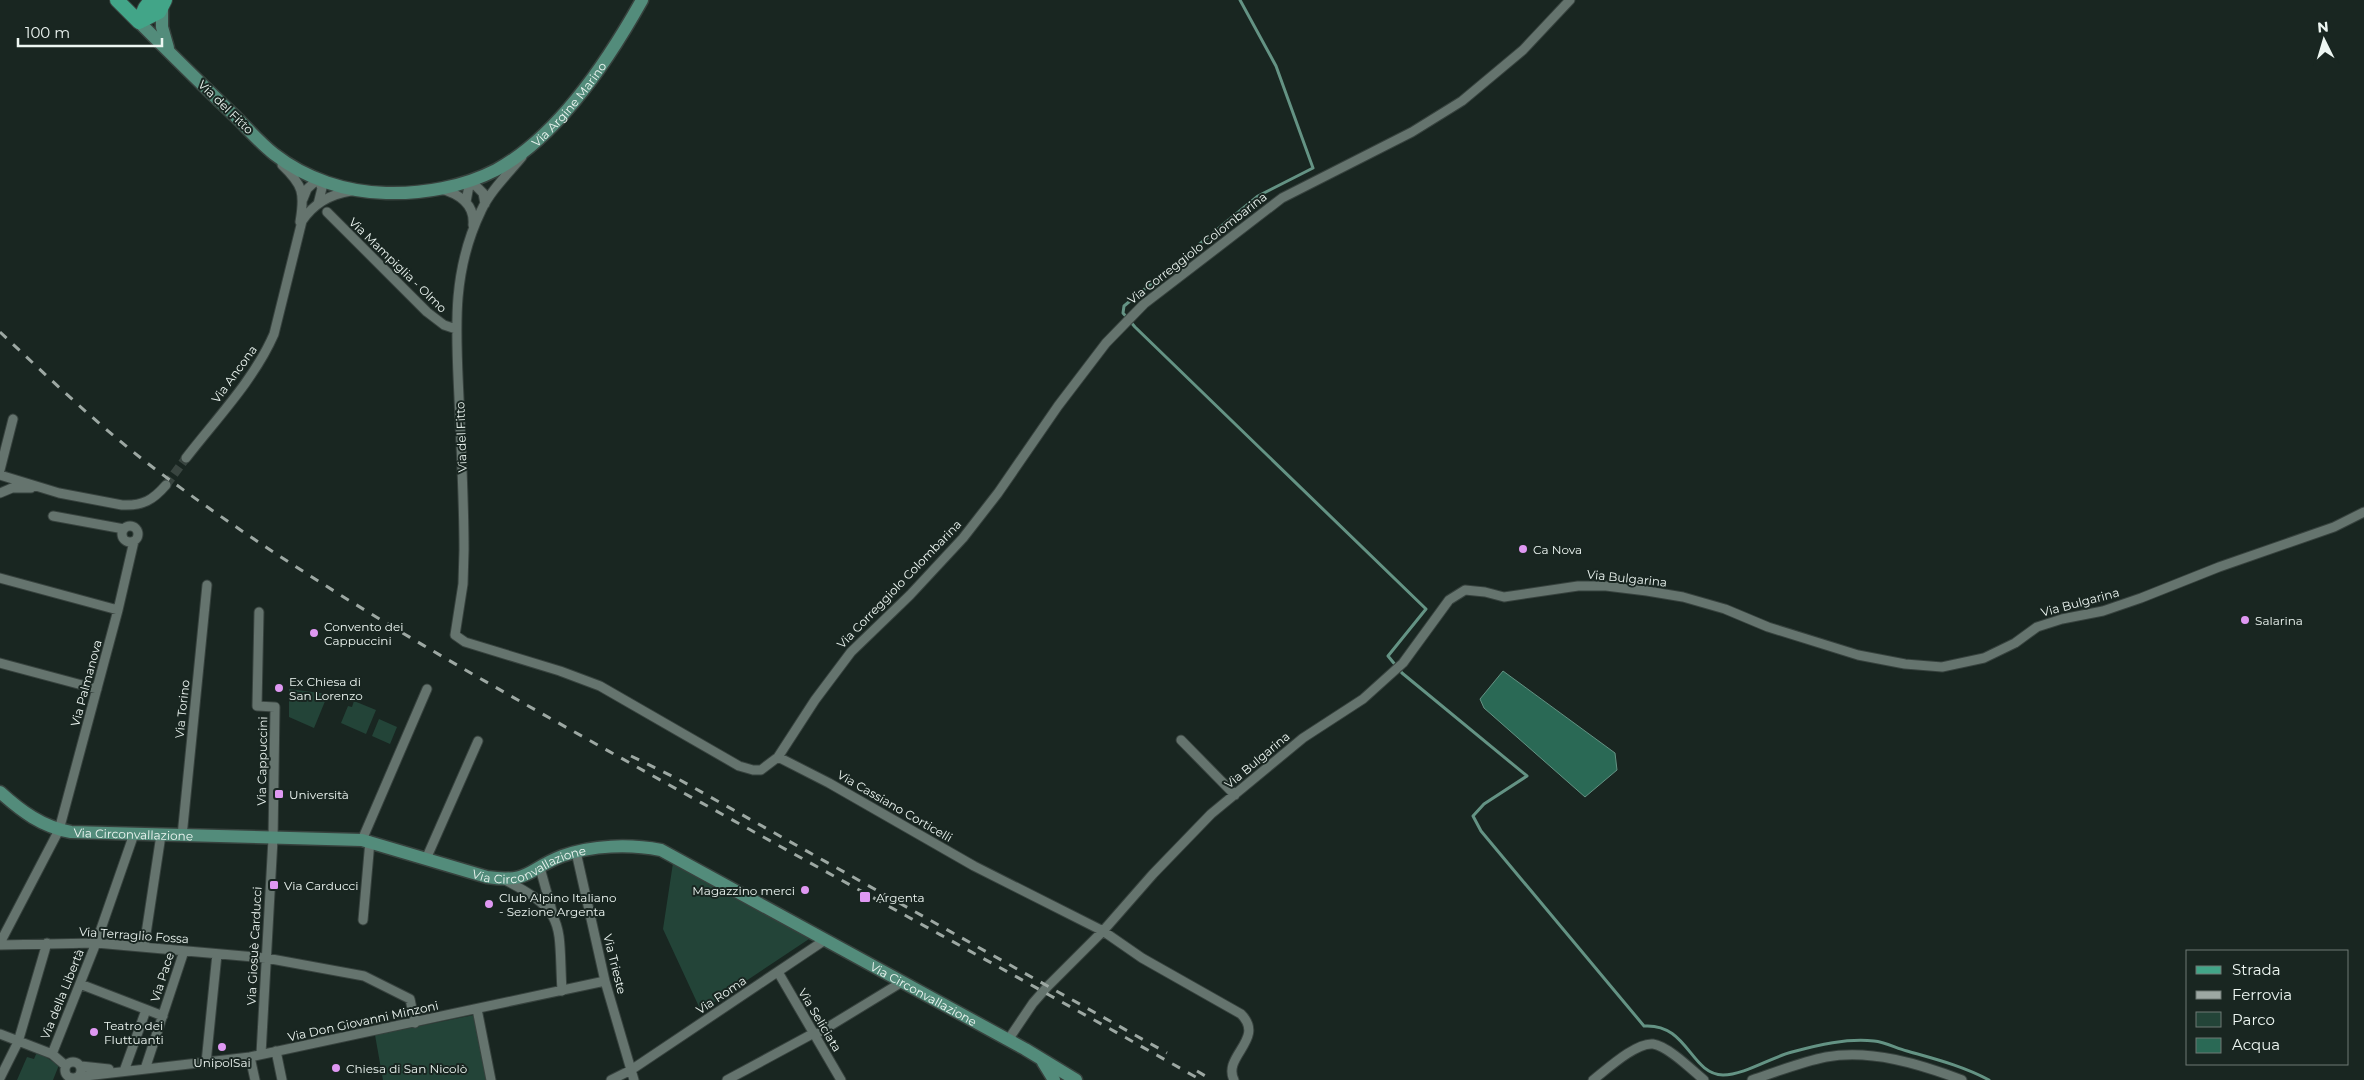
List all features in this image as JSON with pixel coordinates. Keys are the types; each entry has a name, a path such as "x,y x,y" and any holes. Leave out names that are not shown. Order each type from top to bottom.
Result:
{"main road":[{"name":"Via del Fitto","path":"117,0 139,22"},
{"path":"139,22 151,0"},
{"path":"139,22 152,18 164,5"}],"street":[{"name":"Via Argine Marino","path":"470,180 505,164 538,138 586,86 620,40 642,0"},
{"name":"Via Correggiolo Colombarina","path":"778,757 815,700 850,652 910,595 963,538 998,493 1064,398 1106,343 1128,319 1144,304 1282,198 1412,132 1462,101 1523,50 1570,0"},
{"path":"164,5 162,27 168,51"},
{"name":"Via del Fitto","path":"139,22 274,154 318,179 359,190 392,193 440,189 470,180 466,202"},
{"name":"Via del Fitto","path":"538,138 485,204 472,232 458,281 456,328 464,550 463,584 454,630 457,638 600,686 719,755 749,769 761,770 778,757"},
{"path":"274,154 300,185 303,200"},
{"path":"318,179 322,188 318,204"},
{"name":"Via Ancona","path":"297,237 303,200 307,189 318,179"},
{"path":"470,180 483,193 485,204"},
{"name":"Via del Fitto","path":"440,189 458,196 466,202 473,215 472,232"},
{"name":"Via Ancona","path":"186,458 249,376 268,347 274,334 302,221 318,204 335,194 359,190"},
{"name":"Via Mampiglia - Olmo","path":"327,212 432,316 444,326 456,328"},
{"path":"0,470 13,419"},
{"path":"4,477 59,493"},
{"path":"0,493 6,489 19,487 132,505 154,498 166,485"},
{"name":"Via Bulgarina","path":"1008,1040 1032,1003 1103,931 1153,874 1211,814 1303,738 1363,699 1398,667 1449,600 1465,590 1486,592 1504,597 1578,586 1606,586 1683,597 1858,655 1905,664 1942,667 1984,658 2015,642 2037,627 2062,618 2103,611 2142,598 2219,567 2334,527 2364,512"},
{"path":"53,516 101,526 123,533 127,542 134,541 138,535 136,528 131,526 123,533"},
{"name":"Via Palmanova","path":"0,944 59,830 118,610 134,541"},
{"path":"0,578 118,610"},
{"name":"Via Torino","path":"182,836 207,585"},
{"name":"Via Cappuccini","path":"259,612 257,706 275,707 273,839"},
{"path":"0,663 97,689"},
{"path":"364,920 366,841 427,689"},
{"path":"1182,740 1235,795"},
{"path":"426,859 478,741"},
{"name":"Via Cassiano Corticelli","path":"778,757 829,783 974,866 1103,931 1142,958 1240,1014 1247,1020 1249,1035 1232,1069 1234,1080"},
{"name":"Via Circonvallazione","path":"0,792 26,814 59,830 82,833 366,841 503,879 524,877 562,856 576,852 638,846 661,850 1025,1049 1076,1080"},
{"name":"Via della Libertà","path":"52,1054 96,943 134,834"},
{"path":"144,947 162,835"},
{"name":"Via Giosuè Carducci","path":"261,1054 273,839"},
{"name":"Via Trieste","path":"576,852 606,981 634,1080"},
{"path":"540,868 558,932 562,991"},
{"path":"503,879 536,897 553,914"},
{"name":"Via Roma","path":"611,1080 631,1070 826,940"},
{"path":"0,1078 18,1042 47,943"},
{"name":"Via Terraglio Fossa","path":"0,944 96,943 144,947 266,958 364,976 410,999 419,1022"},
{"name":"Via Pace","path":"145,1069 184,951"},
{"path":"206,1063 217,954"},
{"name":"Via Seliciata","path":"778,972 841,1080"},
{"name":"Via Don Giovanni Minzoni","path":"124,1070 81,1066 74,1061 69,1076 250,1057 606,981"},
{"path":"727,1080 814,1034 902,982"},
{"path":"80,984 162,1016"},
{"name":"Via Pace","path":"124,1070 146,1010"},
{"path":"477,1010 491,1080"},
{"path":"0,1034 52,1054 69,1076 81,1073 81,1066"},
{"path":"1593,1080 1639,1046 1653,1044 1669,1051 1704,1080"},
{"name":"Via Circonvallazione","path":"1025,1049 1042,1061 1054,1080"},
{"path":"276,1051 282,1080"},
{"path":"1752,1080 1827,1057 1861,1055 1900,1060 1962,1080"},
{"path":"250,1057 255,1080"}],"green space":[{"path":"289,689 328,694 314,728 289,717"},
{"path":"354,701 376,710 366,734 341,723 348,706 352,707"},
{"path":"379,719 397,727 390,744 372,736"},
{"path":"673,863 809,939 701,1011 663,929"},
{"path":"474,1015 490,1080 383,1080 375,1035"},
{"path":"37,1052 59,1065 53,1080 17,1080 27,1057 34,1059"}],"water":[{"path":"1503,671 1615,753 1617,770 1585,797 1484,708 1480,699"}],"waterway":[{"path":"1240,0 1276,66 1313,168 1258,196 1124,306 1123,313 1135,327 1426,609 1388,656 1402,673 1527,776 1484,804 1473,816 1481,831 1644,1026 1659,1027 1670,1032 1680,1040 1703,1066 1712,1072 1723,1075 1731,1074 1802,1049 1853,1040 1864,1040 1882,1043 1949,1063 1989,1080"}],"tunnel":[{"path":"166,485 186,458"}],"railway":[{"path":"0,332 95,420 155,469 273,552 334,591 583,737 1201,1080"},
{"path":"631,756 680,780 1167,1053"},
{"path":"1197,1071 1212,1080"}],"place":[{"name":"Ca Nova","path":"1523,549"},
{"name":"Salarina","path":"2245,620"},
{"name":"Convento dei Cappuccini","path":"314,633"},
{"name":"Ex Chiesa di San Lorenzo","path":"279,688"},
{"name":"Università","path":"279,794"},
{"name":"Via Carducci","path":"274,885"},
{"name":"Magazzino merci","path":"805,890"},
{"name":"Argenta","path":"865,897"},
{"name":"Club Alpino Italiano - Sezione Argenta","path":"489,904"},
{"name":"Teatro dei Fluttuanti","path":"94,1032"},
{"name":"UnipolSai","path":"222,1047"},
{"name":"Chiesa di San Nicolò","path":"336,1068"}]}
